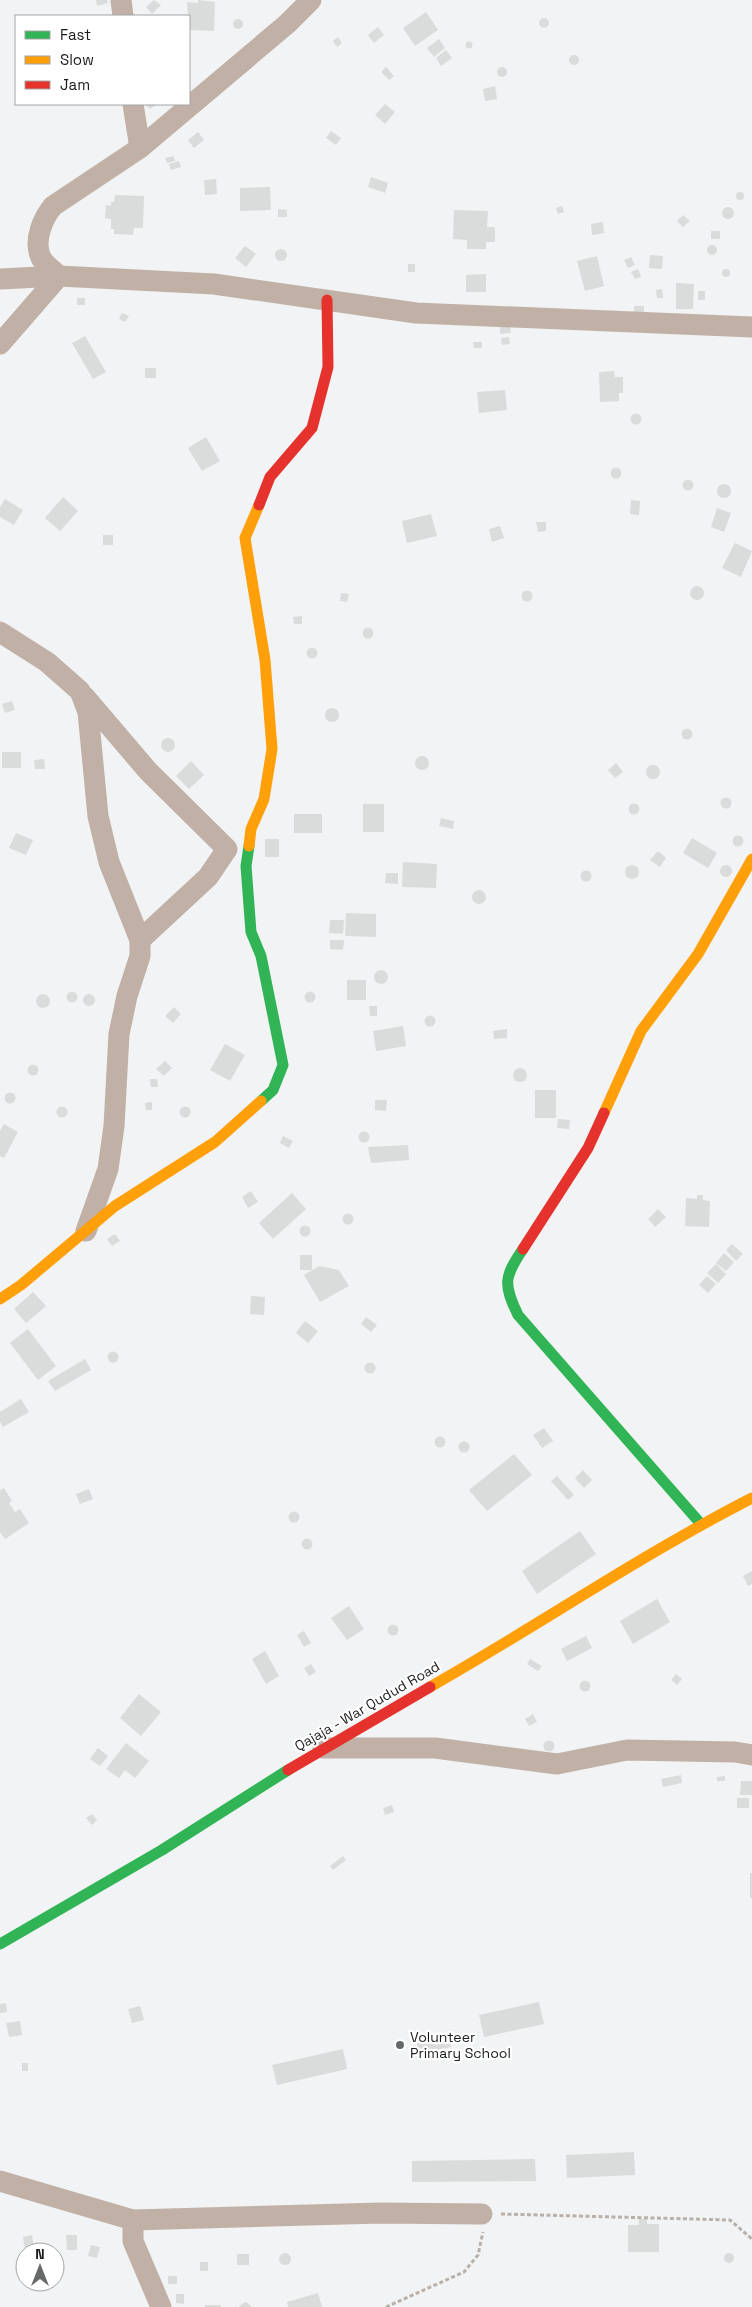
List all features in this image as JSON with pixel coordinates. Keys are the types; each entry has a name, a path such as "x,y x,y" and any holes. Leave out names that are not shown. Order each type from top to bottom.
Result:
{"street":[{"path":"121,0 122,15"},
{"path":"59,276 40,257 38,246 45,216 53,206 140,148 287,24 310,0"},
{"path":"133,105 140,148"},
{"path":"0,344 59,276"},
{"path":"0,279 59,276 214,284 416,313 752,327"},
{"path":"0,1299 115,1206 215,1142 273,1090 283,1065 274,1028 261,956 251,932 246,866 251,828 264,799 272,749 265,660 245,538 270,477 312,428 328,367 327,300"},
{"path":"0,632 47,662 80,691 148,770 226,849"},
{"path":"80,691 88,712 100,826 108,862 140,940 140,956 127,996 119,1034 114,1126 108,1169 86,1231"},
{"path":"140,940 208,878 226,849 251,828"},
{"path":"700,1524 518,1315 508,1294 506,1281 509,1270 588,1148 641,1031 698,954 752,859"},
{"name":"Qajaja - War Qudud Road","path":"0,1944 162,1850 323,1748 486,1655 629,1565 700,1524 752,1498"},
{"path":"323,1748 435,1748 557,1764 627,1750 728,1752 752,1755"},
{"path":"0,2181 133,2220 381,2213 482,2214"},
{"path":"133,2220 133,2241 161,2307"}],"path":[{"path":"386,2307 464,2272 478,2255 483,2236 482,2214 730,2220 752,2239"}],"building":[{"path":"96,0 107,0 108,3 97,6"},
{"path":"154,0 161,5 152,14 146,7"},
{"path":"198,0 215,2 214,31 190,30 190,15 188,15 187,2 198,3"},
{"path":"426,12 438,30 415,46 403,28"},
{"path":"542,18 546,18 549,23 548,27 542,28 539,25 539,21"},
{"path":"236,19 240,19 243,24 242,28 236,29 233,26 233,22"},
{"path":"378,27 384,35 374,43 368,35"},
{"path":"338,37 342,43 337,47 333,41"},
{"path":"439,39 445,48 434,57 427,48"},
{"path":"469,41 473,45 469,49 465,45"},
{"path":"446,50 452,58 441,66 436,58"},
{"path":"572,55 576,55 579,60 578,64 572,65 569,62 569,58"},
{"path":"386,67 394,76 389,80 381,72"},
{"path":"500,67 504,67 507,72 506,76 500,77 497,74 497,70"},
{"path":"495,86 497,99 485,101 483,89"},
{"path":"385,104 395,112 385,124 375,115"},
{"path":"146,105 156,105 150,109"},
{"path":"331,131 341,138 336,145 326,138"},
{"path":"198,132 204,140 194,148 188,140"},
{"path":"173,156 175,161 167,163 165,158"},
{"path":"179,161 181,167 171,170 169,164"},
{"path":"371,177 388,183 385,193 368,187"},
{"path":"216,179 217,194 205,195 204,180"},
{"path":"270,187 271,210 240,211 240,188"},
{"path":"740,192 744,196 740,200 736,196"},
{"path":"115,195 144,196 143,228 134,228 133,235 114,234 114,229 111,229 111,219 105,218 106,205 111,206"},
{"path":"562,206 564,212 558,214 556,208"},
{"path":"726,207 730,207 734,213 730,219 726,219 722,215 722,211"},
{"path":"278,209 287,210 287,217 278,217"},
{"path":"454,210 488,211 487,227 495,227 495,242 486,242 486,249 467,249 467,240 453,239"},
{"path":"683,215 690,221 683,227 677,221"},
{"path":"603,222 604,233 592,235 591,224"},
{"path":"711,231 720,231 720,239 711,239"},
{"path":"712,245 717,250 712,255 707,250"},
{"path":"245,246 256,254 246,267 235,258"},
{"path":"281,249 287,255 281,261 275,255"},
{"path":"650,255 663,256 662,269 649,268"},
{"path":"597,256 604,286 585,291 577,261"},
{"path":"631,257 635,265 628,268 624,260"},
{"path":"408,264 415,264 415,272 408,272"},
{"path":"638,269 641,277 635,279 631,272"},
{"path":"726,269 730,273 726,277 722,273"},
{"path":"486,274 486,292 466,292 466,275"},
{"path":"676,283 694,284 693,309 676,309"},
{"path":"662,289 663,298 657,298 656,290"},
{"path":"698,291 705,291 705,300 698,300"},
{"path":"77,298 85,298 85,305 77,305"},
{"path":"634,306 644,306 644,314 634,314"},
{"path":"122,313 129,316 125,322 119,319"},
{"path":"510,326 511,333 500,334 500,327"},
{"path":"85,336 106,372 93,379 72,343"},
{"path":"509,337 510,344 502,345 501,338"},
{"path":"473,342 482,342 482,348 474,348"},
{"path":"145,368 156,368 156,378 145,378"},
{"path":"614,371 615,377 623,377 623,393 619,393 619,401 600,402 599,372"},
{"path":"505,390 507,410 479,413 477,392"},
{"path":"636,413 642,419 636,425 630,419"},
{"path":"206,437 220,461 202,471 188,448"},
{"path":"616,467 622,473 616,479 610,473"},
{"path":"688,479 694,485 688,491 682,485"},
{"path":"724,484 729,486 731,491 729,496 724,498 719,496 717,491 719,486"},
{"path":"63,497 78,511 60,531 45,518"},
{"path":"5,499 23,510 14,525 0,517 0,507"},
{"path":"631,500 640,501 639,515 630,514"},
{"path":"717,508 731,513 724,532 711,527"},
{"path":"431,514 437,536 407,543 402,521"},
{"path":"536,522 546,522 546,531 538,532"},
{"path":"500,526 504,538 492,542 489,529"},
{"path":"103,535 113,535 113,545 103,545"},
{"path":"735,543 752,551 741,577 722,568"},
{"path":"697,586 702,588 704,593 702,598 697,600 692,598 690,593 692,588"},
{"path":"527,590 533,596 527,602 521,596"},
{"path":"341,593 349,594 347,602 340,601"},
{"path":"302,616 302,624 294,624 293,617"},
{"path":"368,627 374,633 368,639 362,633"},
{"path":"312,647 318,653 312,659 306,653"},
{"path":"12,701 15,710 5,713 2,704"},
{"path":"332,708 337,710 339,715 337,720 332,722 327,720 325,715 327,710"},
{"path":"687,728 693,734 687,740 681,734"},
{"path":"168,738 173,740 175,745 173,750 168,752 163,750 161,745 163,740"},
{"path":"2,752 21,752 21,768 2,768"},
{"path":"422,756 427,758 429,763 427,768 422,770 417,768 415,763 417,758"},
{"path":"44,759 45,769 35,769 34,760"},
{"path":"191,761 204,775 189,789 176,776"},
{"path":"616,763 623,772 615,778 608,770"},
{"path":"653,765 658,767 660,772 658,777 653,779 648,777 646,772 648,767"},
{"path":"726,797 732,803 726,809 720,803"},
{"path":"634,803 640,809 634,815 628,809"},
{"path":"363,804 384,804 384,832 363,832"},
{"path":"294,814 322,814 322,833 294,833"},
{"path":"441,818 454,821 453,829 439,826"},
{"path":"16,833 33,840 26,855 9,848"},
{"path":"738,835 744,841 738,847 732,841"},
{"path":"692,838 717,853 708,868 683,853"},
{"path":"265,839 279,839 279,857 265,857"},
{"path":"658,851 666,858 660,867 650,860"},
{"path":"403,862 437,864 436,888 402,887"},
{"path":"632,865 637,867 639,872 637,877 632,879 627,877 625,872 627,867"},
{"path":"728,865 731,866 731,876 724,877 721,876 720,869 721,866"},
{"path":"586,870 592,876 586,882 580,876"},
{"path":"386,873 398,873 398,884 385,883"},
{"path":"479,890 484,892 486,897 484,902 479,904 474,902 472,897 474,892"},
{"path":"346,913 376,914 376,937 345,936"},
{"path":"330,920 344,920 343,934 329,933"},
{"path":"330,940 344,940 343,950 330,949"},
{"path":"381,970 386,972 388,977 386,982 381,984 376,982 374,977 376,972"},
{"path":"347,980 366,980 366,1000 347,1000"},
{"path":"72,991 78,997 72,1003 66,997"},
{"path":"310,991 316,997 310,1003 304,997"},
{"path":"43,994 48,996 50,1001 48,1006 43,1008 38,1006 36,1001 38,996"},
{"path":"89,994 95,1000 89,1006 83,1000"},
{"path":"369,1006 377,1006 377,1016 370,1016"},
{"path":"174,1007 181,1014 173,1023 165,1016"},
{"path":"430,1015 436,1021 430,1027 424,1021"},
{"path":"403,1026 406,1046 376,1051 373,1031"},
{"path":"507,1029 507,1038 494,1039 493,1031"},
{"path":"225,1044 245,1055 230,1081 210,1070"},
{"path":"165,1061 172,1068 164,1076 156,1069"},
{"path":"33,1064 39,1070 33,1076 27,1070"},
{"path":"520,1068 525,1070 527,1075 525,1080 520,1082 515,1080 513,1075 515,1070"},
{"path":"150,1079 157,1079 158,1087 151,1087"},
{"path":"535,1090 556,1090 556,1118 535,1118"},
{"path":"10,1092 16,1098 10,1104 4,1098"},
{"path":"375,1100 387,1100 386,1111 375,1110"},
{"path":"152,1102 152,1110 146,1110 145,1103"},
{"path":"62,1106 68,1112 62,1118 56,1112"},
{"path":"185,1106 191,1112 185,1118 179,1112"},
{"path":"558,1119 570,1120 569,1129 557,1128"},
{"path":"4,1124 18,1132 4,1158 0,1156 0,1131"},
{"path":"364,1131 370,1137 364,1143 358,1137"},
{"path":"283,1136 293,1141 289,1148 280,1143"},
{"path":"408,1145 409,1160 371,1163 368,1147"},
{"path":"251,1191 258,1202 248,1208 242,1197"},
{"path":"292,1193 306,1209 273,1239 259,1223"},
{"path":"697,1195 703,1195 703,1200 710,1201 709,1227 685,1226 686,1198 697,1199"},
{"path":"658,1209 666,1217 655,1227 648,1219"},
{"path":"348,1213 354,1219 348,1225 342,1219"},
{"path":"305,1225 311,1231 305,1237 299,1231"},
{"path":"115,1234 120,1241 112,1246 107,1239"},
{"path":"732,1244 743,1254 736,1261 726,1250"},
{"path":"724,1253 734,1262 726,1271 716,1263"},
{"path":"300,1255 312,1255 312,1270 300,1270"},
{"path":"716,1264 726,1274 718,1283 707,1273"},
{"path":"319,1266 339,1270 349,1286 320,1302 304,1275"},
{"path":"707,1276 716,1284 708,1293 699,1285"},
{"path":"33,1292 46,1306 26,1323 14,1309"},
{"path":"251,1296 265,1297 264,1315 250,1314"},
{"path":"366,1317 377,1325 371,1332 361,1324"},
{"path":"305,1321 318,1331 308,1343 296,1333"},
{"path":"28,1329 56,1366 38,1380 10,1343"},
{"path":"113,1351 119,1357 113,1363 107,1357"},
{"path":"85,1359 91,1370 55,1391 48,1381"},
{"path":"370,1362 376,1368 370,1374 364,1368"},
{"path":"21,1399 29,1412 3,1427 0,1422 0,1412"},
{"path":"544,1428 553,1441 542,1448 533,1435"},
{"path":"440,1436 446,1442 440,1448 434,1442"},
{"path":"464,1441 470,1447 464,1453 458,1447"},
{"path":"514,1454 532,1475 487,1511 469,1490"},
{"path":"583,1470 592,1480 584,1488 575,1478"},
{"path":"557,1476 574,1495 568,1500 551,1481"},
{"path":"4,1488 12,1501 9,1503 15,1512 20,1509 29,1523 5,1539 0,1532 0,1490"},
{"path":"89,1489 93,1499 80,1504 76,1494"},
{"path":"294,1511 300,1517 294,1523 288,1517"},
{"path":"580,1531 596,1554 537,1594 522,1571"},
{"path":"307,1538 313,1544 307,1550 301,1544"},
{"path":"752,1571 752,1584 748,1586 743,1576"},
{"path":"657,1599 670,1622 633,1644 620,1621"},
{"path":"349,1606 364,1629 347,1640 331,1618"},
{"path":"393,1624 399,1630 393,1636 387,1630"},
{"path":"304,1631 311,1643 304,1647 297,1635"},
{"path":"586,1636 592,1648 567,1661 561,1649"},
{"path":"265,1651 279,1676 266,1684 252,1659"},
{"path":"530,1659 542,1666 538,1671 527,1664"},
{"path":"311,1664 316,1672 309,1676 304,1668"},
{"path":"676,1674 682,1679 677,1685 671,1680"},
{"path":"585,1680 591,1686 585,1692 579,1686"},
{"path":"139,1694 161,1712 141,1736 120,1718"},
{"path":"533,1714 537,1722 529,1726 525,1719"},
{"path":"549,1740 555,1746 549,1752 543,1746"},
{"path":"126,1743 149,1761 135,1778 125,1770 119,1778 106,1769"},
{"path":"98,1748 108,1756 100,1766 90,1759"},
{"path":"681,1775 682,1783 663,1787 661,1779"},
{"path":"725,1776 725,1781 717,1781 717,1777"},
{"path":"741,1781 752,1781 752,1795 740,1795"},
{"path":"737,1798 749,1798 749,1808 737,1808"},
{"path":"392,1805 394,1812 385,1815 383,1808"},
{"path":"92,1814 97,1820 92,1825 86,1818"},
{"path":"343,1856 346,1860 333,1870 330,1866"},
{"path":"750,1873 752,1873 752,1898 750,1898"},
{"path":"539,2002 544,2024 484,2037 479,2015"},
{"path":"6,2003 7,2012 0,2013 0,2004"},
{"path":"140,2006 144,2020 132,2023 128,2009"},
{"path":"20,2021 22,2035 9,2037 6,2023"},
{"path":"448,2033 451,2047 419,2054 416,2040"},
{"path":"343,2049 347,2069 277,2085 272,2065"},
{"path":"22,2063 28,2063 28,2071 22,2071"},
{"path":"634,2152 635,2175 567,2178 566,2155"},
{"path":"535,2159 536,2181 412,2182 412,2161"},
{"path":"639,2219 647,2219 647,2224 659,2224 659,2252 628,2252 628,2225 639,2225"},
{"path":"32,2235 33,2242 24,2242 23,2237"},
{"path":"66,2235 77,2235 77,2250 67,2250"},
{"path":"91,2245 100,2247 97,2258 88,2256"},
{"path":"287,2253 290,2254 290,2264 283,2265 280,2264 279,2257 280,2254"},
{"path":"729,2253 734,2258 729,2263 724,2258"},
{"path":"237,2254 249,2254 249,2265 237,2265"},
{"path":"200,2262 208,2262 208,2271 200,2271"},
{"path":"168,2276 177,2276 177,2284 168,2284"},
{"path":"318,2293 322,2307 288,2307 287,2302"},
{"path":"176,2294 184,2294 184,2304 176,2303"},
{"path":"246,2302 252,2307 239,2307 242,2304"},
{"path":"205,2305 221,2305 221,2307 205,2307"}],"traffic: fast":[{"path":"249,846 246,866 251,932 261,956 283,1065 273,1090 261,1101"},
{"path":"523,1249 512,1267 508,1281 510,1296 518,1315 701,1524"},
{"path":"0,1944 162,1850 288,1770"}],"traffic: slow":[{"path":"249,846 251,829 264,799 272,749 265,660 245,538 259,505"},
{"path":"604,1113 641,1031 698,954 752,859"},
{"path":"0,1299 21,1285 115,1206 215,1142 261,1101"},
{"path":"430,1687 670,1543 752,1498"}],"traffic: jam":[{"path":"259,505 270,477 312,428 328,367 327,300"},
{"path":"523,1249 588,1148 604,1113"},
{"path":"288,1770 430,1687"}],"place":[{"name":"Volunteer Primary School","path":"400,2045"}]}
